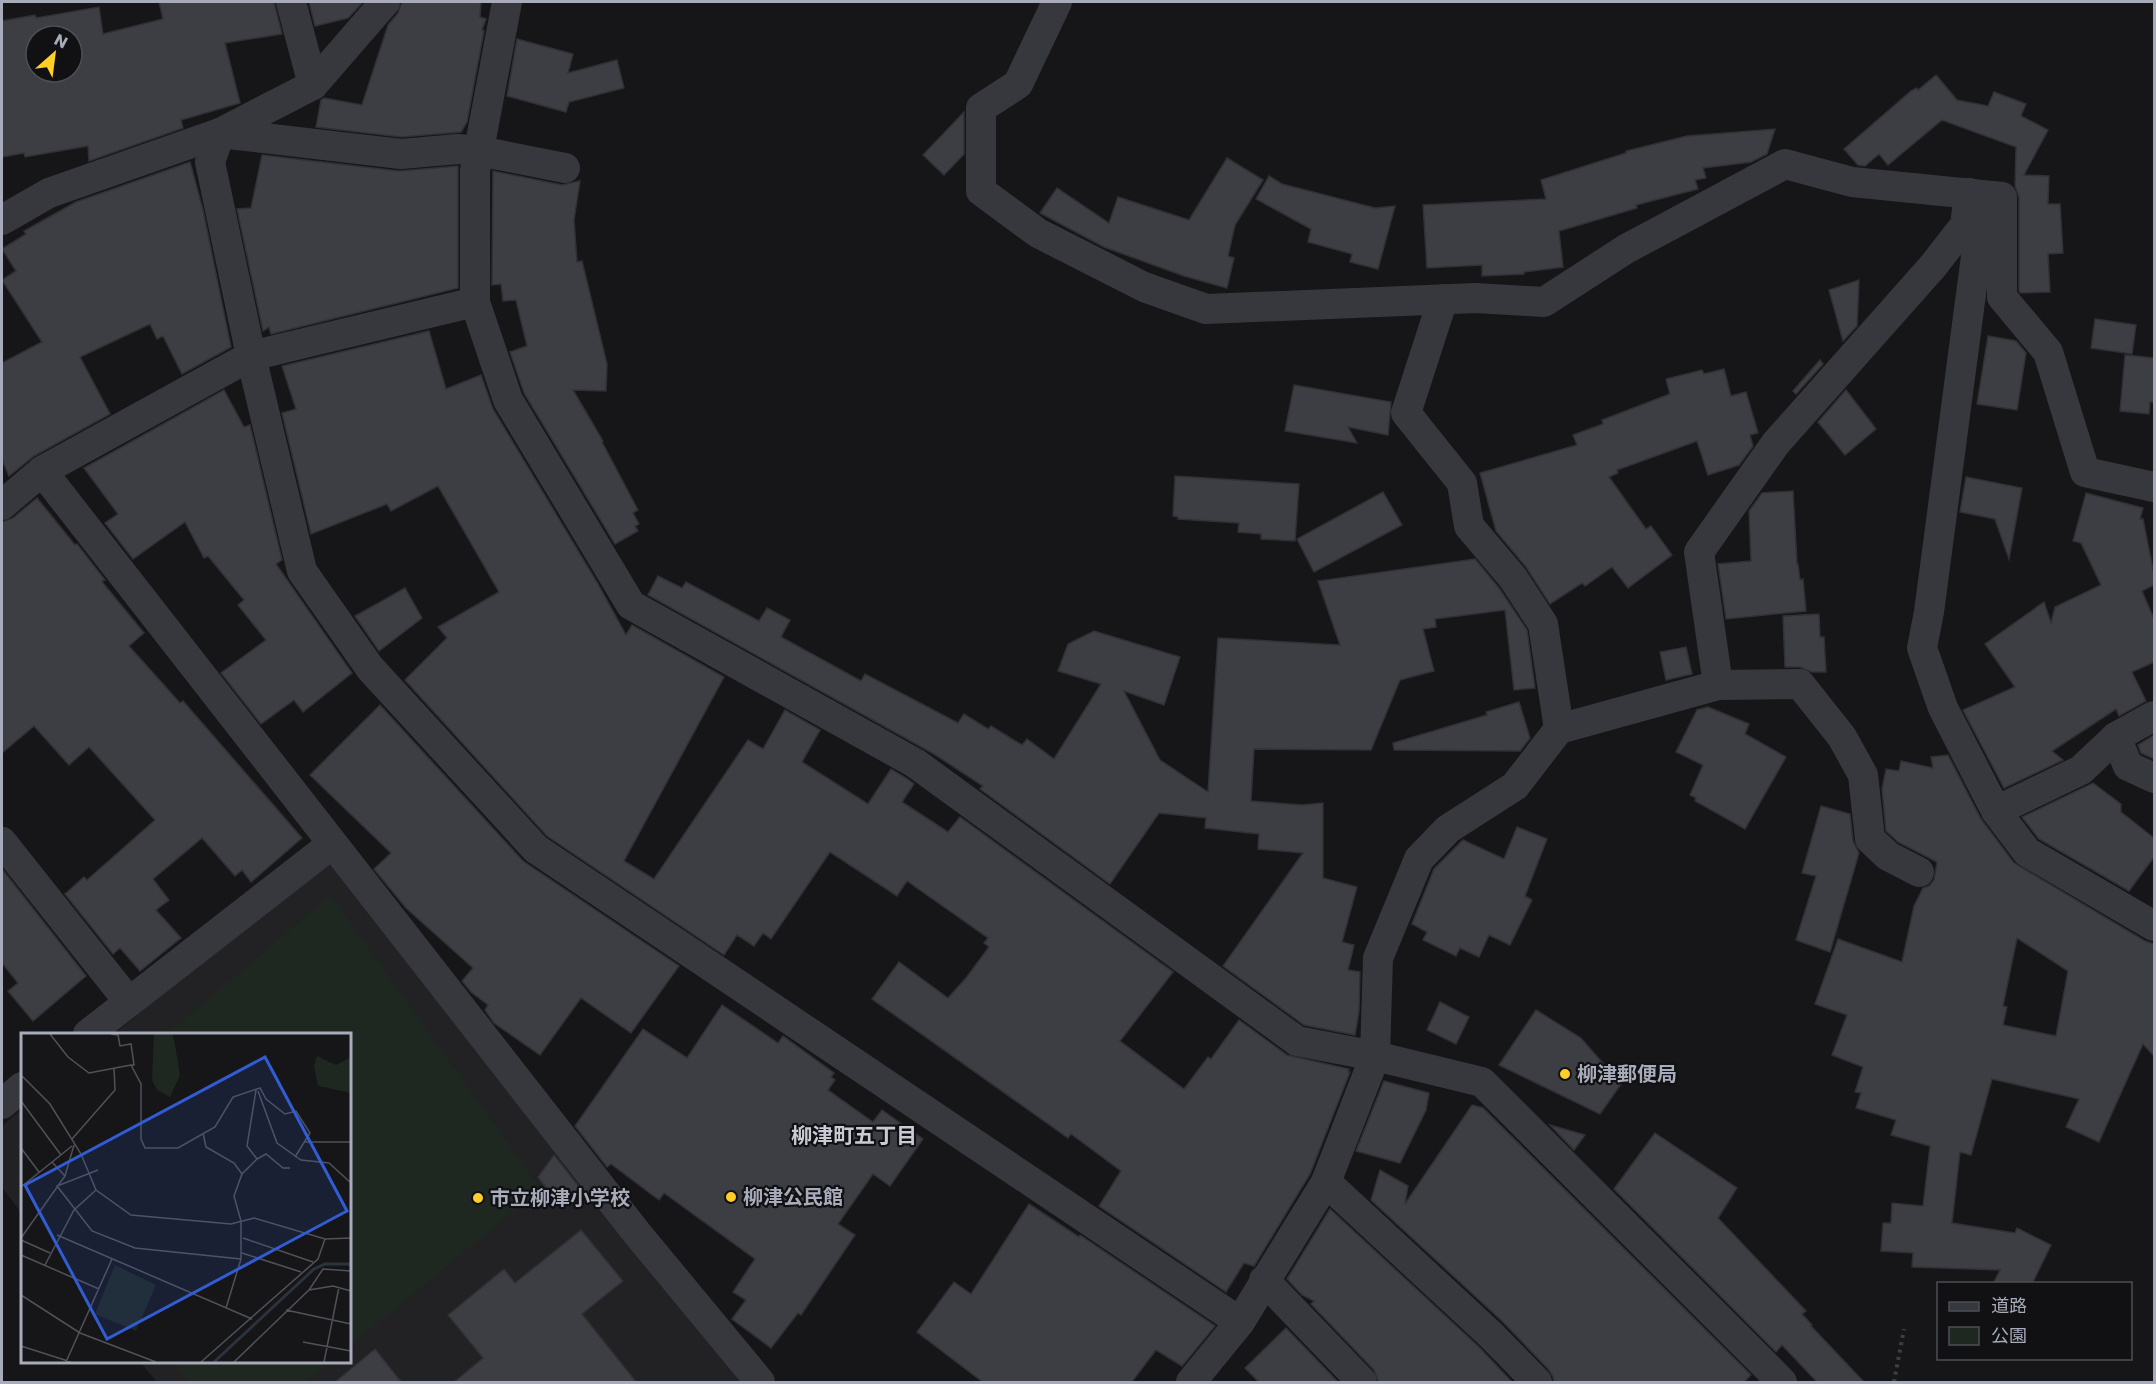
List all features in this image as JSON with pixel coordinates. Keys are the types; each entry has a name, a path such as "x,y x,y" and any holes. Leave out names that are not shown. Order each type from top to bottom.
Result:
{"street":[{"path":"291,2 313,85"},
{"path":"2,220 49,193 220,133 313,85 385,2"},
{"path":"507,2 474,171 475,302 508,400 631,604 915,763 1297,1041 1375,1056 1482,1082 1782,1383"},
{"path":"1057,2 1018,84 981,108 981,191 1049,238 1144,288 1206,309 1476,298 1544,302 1626,249 1785,164 1852,182 2002,197 2002,297 2048,352 2085,472 2154,487"},
{"path":"220,133 401,154 458,149 479,151 565,168"},
{"path":"220,133 210,162 251,356 302,571 370,668 536,849 1240,1322"},
{"path":"1969,193 1973,226 1929,612 1922,648 1943,708 1996,811 2027,852 2154,926"},
{"path":"1718,685 1699,552 1776,443 1933,266 1973,226"},
{"path":"1443,299 1406,413 1462,483 1469,526 1513,578 1543,624 1559,729"},
{"path":"2,505 42,471 251,356 475,302"},
{"path":"42,471 636,1232 760,1383"},
{"path":"1191,1383 1240,1322 1326,1182 1375,1056 1378,958 1419,859 1448,830 1515,786 1559,729 1718,685 1800,684 1842,737 1863,775 1870,839 1888,856 1918,872"},
{"path":"1996,811 2081,770 2116,737 2154,716"},
{"path":"2116,737 2128,766 2154,778"},
{"path":"2,842 129,1002"},
{"path":"90,1033 332,844"},
{"path":"2,1104 21,1088"},
{"path":"1326,1182 1491,1335 1537,1383"},
{"path":"1264,1280 1362,1383"}],"path":[{"path":"1894,1383 1904,1329"}],"shaded area":[{"name":"市立柳津小学校","path":"332,857 754,1382 157,1382 141,1363 351,1363 351,1033 115,1033"},
{"path":"21,1110 21,1213 2,1187 2,1126"}],"green space":[{"path":"331,895 541,1189 351,1345 351,1033 168,1033"},
{"path":"173,1363 330,1363 305,1382 189,1382"}],"building":[{"path":"159,2 274,2 282,34 225,43 240,103 181,120 183,128 89,161 88,146 25,157 24,153 2,157 2,21 35,15 36,18 99,7 103,34 163,19"},
{"path":"309,2 363,2 348,18 315,26"},
{"path":"402,2 481,2 480,17 486,19 482,30 484,31 467,122 461,132 401,137 316,127 321,100 324,98 362,105 388,25 398,13"},
{"path":"517,39 573,54 568,73 617,60 624,88 569,102 566,112 507,96"},
{"path":"1936,75 1957,100 1988,106 1994,92 2026,104 2021,116 2048,130 2024,175 2049,176 2048,204 2060,204 2063,253 2048,254 2050,292 2021,293 2019,291 2019,197 2015,186 2016,147 1942,120 1888,165 1879,154 1865,166 1858,165 1844,149 1911,91 1917,88 1918,90"},
{"path":"964,112 964,154 944,175 923,155"},
{"path":"1775,129 1767,154 1751,162 1703,168 1706,178 1695,180 1698,189 1636,205 1637,208 1559,231 1563,267 1524,272 1524,274 1482,276 1482,265 1427,268 1423,205 1546,199 1541,180 1626,153 1626,151 1687,136"},
{"path":"262,155 399,171 458,166 458,288 271,334 269,327 263,331 237,209 251,208"},
{"path":"1227,158 1263,180 1235,225 1228,256 1234,258 1227,288 1184,276 1104,247 1040,213 1057,188 1109,223 1118,197 1189,220"},
{"path":"190,162 203,210 231,347 182,374 163,336 157,339 150,324 80,357 110,414 34,456 9,476 2,460 2,363 42,342 2,280 16,271 2,249 26,234 24,231 76,202"},
{"path":"493,171 562,185 580,181 574,220 577,262 582,261 607,364 606,391 573,390 603,441 638,510 633,513 639,524 635,526 638,531 615,544 524,393 510,352 527,346 516,300 503,301 501,284 492,285"},
{"path":"1269,176 1282,184 1375,208 1395,206 1378,269 1350,262 1352,254 1308,242 1311,229 1256,199"},
{"path":"1859,280 1857,326 1843,341 1829,290"},
{"path":"2095,319 2136,325 2132,354 2091,348"},
{"path":"429,331 446,389 481,375 493,409 626,635 632,625 724,677 624,861 654,879 748,740 763,749 785,710 820,730 802,762 868,804 891,769 914,784 902,802 948,832 960,817 1173,972 1120,1041 1184,1089 1208,1057 1211,1059 1239,1020 1287,1055 1349,1069 1348,1072 1350,1072 1310,1174 1254,1266 1244,1263 1226,1292 1099,1206 1121,1171 1071,1134 1068,1138 872,999 899,962 948,998 989,947 984,943 988,938 907,881 897,896 830,852 771,939 763,933 754,946 737,935 724,955 547,836 405,680 447,638 438,627 499,592 438,486 391,511 387,504 311,534 282,413 296,409 282,366"},
{"path":"1988,336 2016,341 2026,353 2017,410 1977,404"},
{"path":"2125,355 2154,358 2154,402 2150,402 2149,414 2120,411"},
{"path":"1820,360 1823,364 1796,394 1793,391"},
{"path":"1724,369 1731,396 1746,392 1758,433 1750,435 1753,446 1739,465 1708,475 1697,441 1617,470 1618,473 1609,477 1646,529 1651,526 1672,555 1628,588 1612,567 1585,586 1582,583 1550,604 1526,567 1496,531 1480,473 1577,445 1573,435 1603,424 1602,420 1670,394 1666,379 1702,370 1704,374"},
{"path":"1294,385 1391,402 1388,435 1348,427 1357,443 1285,431"},
{"path":"224,390 244,427 250,425 282,560 276,564 352,673 303,712 294,700 261,724 221,673 266,640 238,605 244,600 208,556 204,558 185,522 133,559 105,523 118,514 84,468"},
{"path":"1846,390 1876,429 1845,455 1818,422"},
{"path":"1175,476 1299,484 1295,541 1261,539 1261,534 1238,532 1239,523 1178,519 1173,516"},
{"path":"1966,477 2022,488 2009,559 1995,519 1960,512"},
{"path":"1793,491 1797,564 1800,580 1803,579 1806,611 1726,619 1718,564 1751,561 1749,511 1762,493"},
{"path":"1383,492 1402,525 1314,572 1297,539"},
{"path":"2086,493 2143,508 2140,519 2143,519 2154,574 2154,585 2142,591 2154,619 2154,662 2132,672 2146,701 2119,716 2116,709 2052,751 2063,760 2004,788 1963,710 2015,687 1985,644 2044,602 2051,623 2055,607 2101,585 2081,543 2073,541"},
{"path":"37,498 75,545 77,544 105,580 102,581 103,583 144,633 129,646 180,703 183,701 302,838 251,882 242,870 235,876 202,838 153,879 169,900 156,910 181,938 140,971 120,948 113,954 65,894 84,877 87,880 155,820 89,747 69,765 34,726 2,753 2,522 13,518"},
{"path":"1475,559 1499,588 1527,630 1535,688 1514,690 1505,610 1435,619 1436,627 1423,629 1434,671 1400,680 1371,750 1254,749 1251,801 1302,805 1323,803 1323,878 1357,887 1342,942 1354,945 1348,970 1360,972 1359,1011 1355,1035 1304,1025 1223,966 1303,853 1258,849 1259,834 1205,828 1206,818 1159,813 1110,884 980,789 983,786 934,754 648,595 658,576 682,588 686,582 759,621 767,608 790,620 781,637 861,681 865,674 958,723 964,714 988,729 991,726 1022,745 1027,739 1054,759 1101,684 1058,671 1068,644 1094,631 1180,657 1164,705 1124,691 1160,760 1208,792 1218,638 1340,645 1318,581"},
{"path":"405,588 422,618 379,651 355,616"},
{"path":"1819,614 1820,637 1824,637 1826,672 1812,672 1800,667 1785,667 1783,616"},
{"path":"1686,647 1692,674 1666,680 1660,652"},
{"path":"1519,702 1530,738 1520,751 1394,750 1393,743 1487,715 1486,712"},
{"path":"380,705 523,861 679,966 631,1033 581,998 540,1055 494,1023 485,1010 488,1005 471,992 462,981 473,968 406,908 374,869 391,853 310,775"},
{"path":"1708,707 1749,724 1745,734 1786,757 1745,829 1695,801 1696,798 1690,795 1703,765 1676,752 1697,710"},
{"path":"2154,735 2154,759 2141,753 2138,745"},
{"path":"1948,755 1981,819 2014,863 2145,941 2154,944 2154,1056 2143,1044 2099,1142 2066,1127 2079,1099 1992,1079 1971,1155 1960,1152 1952,1223 2015,1233 2017,1228 2051,1245 2033,1282 1994,1282 2000,1270 1912,1267 1913,1253 1881,1251 1883,1223 1891,1223 1892,1203 1923,1206 1930,1146 1891,1135 1896,1120 1856,1108 1861,1093 1855,1092 1863,1067 1832,1055 1847,1015 1815,1004 1838,939 1902,962 1914,906 1923,888 1929,886 1934,880 1937,862 1898,842 1886,831 1882,789 1886,769 1899,771 1901,761 1933,768 1931,757","holes":["2017,938 2068,971 2056,1036 2003,1025 2007,1007 2003,1006"]},
{"path":"2093,783 2121,804 2121,812 2154,838 2154,857 2129,891 2039,839 2022,817"},
{"path":"1821,806 1850,814 1853,841 1859,853 1830,952 1796,940 1816,876 1802,873"},
{"path":"1517,827 1547,839 1525,896 1532,900 1510,945 1489,935 1479,957 1460,948 1456,956 1423,940 1427,932 1412,924 1434,869 1463,840 1504,859"},
{"path":"2,869 86,976 33,1021 8,991 18,983 2,963"},
{"path":"1440,1002 1469,1017 1456,1044 1427,1030"},
{"path":"722,1005 778,1043 783,1036 834,1073 831,1077 835,1080 828,1090 873,1122 882,1110 923,1139 890,1186 873,1174 838,1224 855,1235 801,1315 798,1313 771,1348 732,1319 746,1300 733,1292 755,1259 664,1193 659,1200 611,1164 607,1167 575,1126 643,1029 687,1058"},
{"path":"1536,1010 1581,1038 1621,1084 1600,1114 1499,1065"},
{"path":"1384,1081 1429,1093 1426,1110 1400,1163 1356,1151"},
{"path":"1472,1105 1483,1108 1751,1375 1743,1383 1554,1383 1549,1370 1503,1322 1371,1200 1380,1170 1408,1186 1405,1204"},
{"path":"1550,1125 1585,1135 1574,1150"},
{"path":"1655,1133 1737,1188 1718,1218 1806,1311 1802,1314 1811,1326 1865,1383 1818,1383 1782,1345 1776,1352 1614,1189"},
{"path":"554,1155 580,1188 558,1204 538,1177"},
{"path":"1029,1204 1079,1237 1080,1235 1215,1326 1182,1366 1156,1350 1131,1383 984,1383 917,1332 954,1282 971,1294"},
{"path":"1330,1209 1479,1347 1513,1383 1379,1383 1374,1370 1311,1304 1314,1301 1302,1295 1287,1279"},
{"path":"581,1230 623,1281 582,1314 637,1383 453,1383 483,1358 448,1315 504,1269 515,1283"},
{"path":"1286,1328 1339,1383 1260,1383 1245,1368"},
{"path":"375,1349 402,1383 334,1383"}],"place":[{"name":"柳津郵便局","path":"1565,1074"},
{"name":"柳津公民館","path":"731,1197"},
{"name":"市立柳津小学校","path":"478,1198"}],"district":[{"name":"柳津町五丁目","path":"854,1135"}]}
